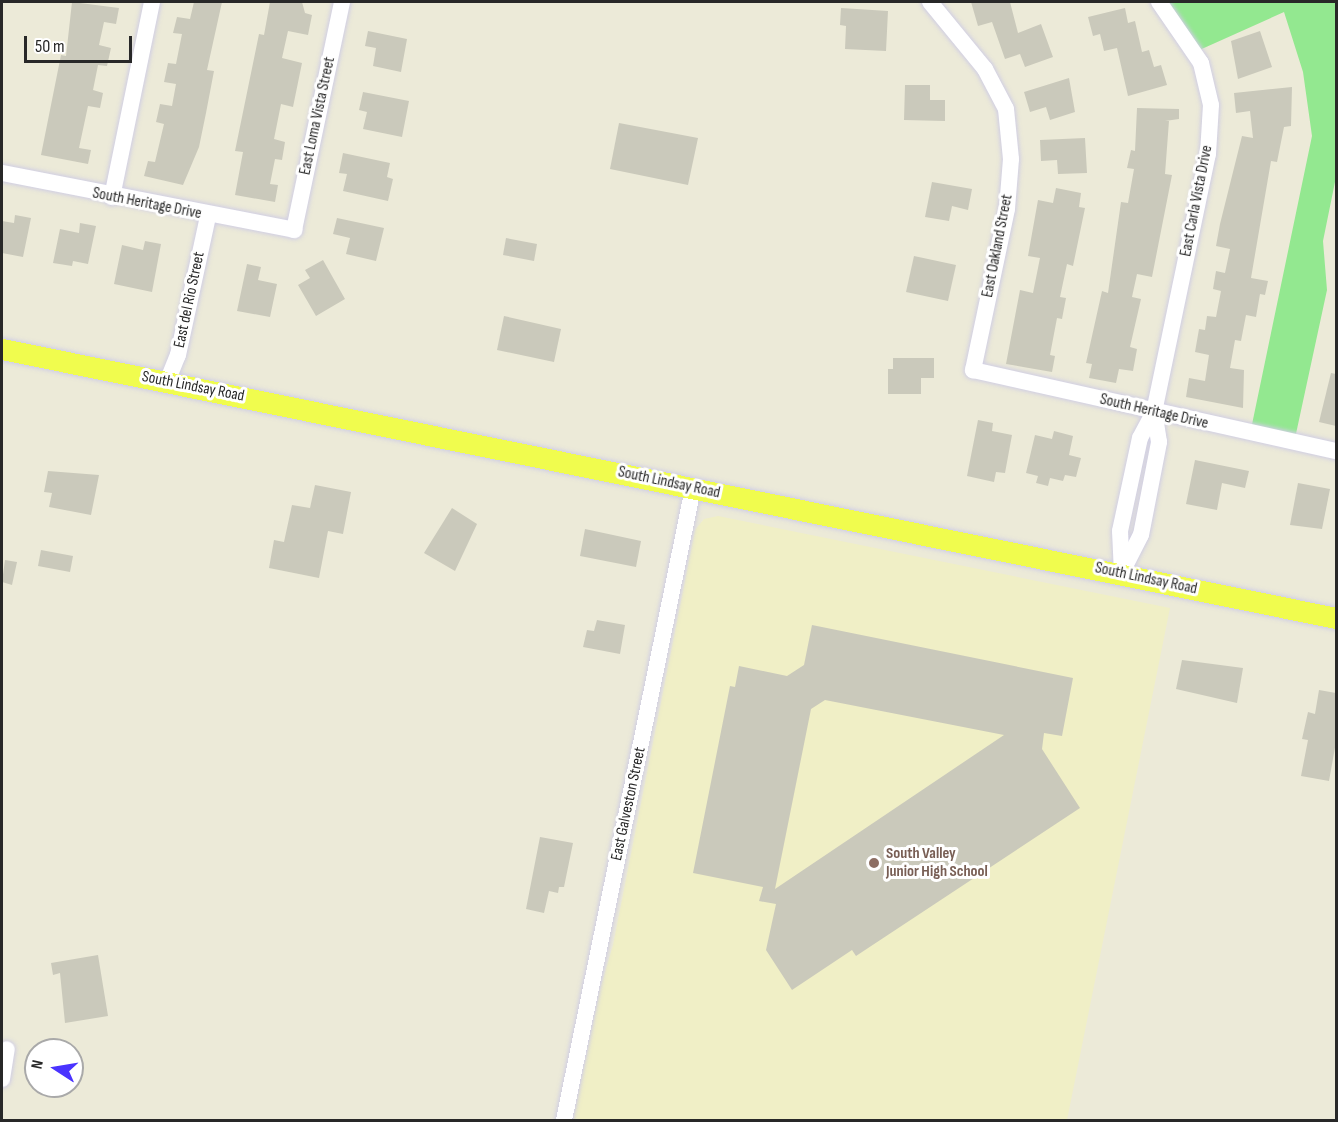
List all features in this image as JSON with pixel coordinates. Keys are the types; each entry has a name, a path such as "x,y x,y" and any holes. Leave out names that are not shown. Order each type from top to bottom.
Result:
{"main road":[{"name":"South Lindsay Road","path":"2,349 1122,573 1336,618"}],"street":[{"path":"112,197 152,2"},
{"name":"East Loma Vista Street","path":"294,230 342,2"},
{"name":"East Oakland Street","path":"930,2 985,69 1006,109 1011,159 1007,209 973,370"},
{"name":"East Carla Vista Drive","path":"1122,573 1120,531 1140,438 1154,412 1208,154 1211,105 1201,63 1160,2"},
{"name":"South Heritage Drive","path":"2,172 112,197 294,230"},
{"name":"East del Rio Street","path":"167,382 178,355 208,216"},
{"name":"South Heritage Drive","path":"973,370 1336,451"},
{"name":"East Galveston Street","path":"564,1120 693,488"},
{"path":"2,1079 7,1049"}],"shaded area":[{"name":"South Valley Junior High School","path":"718,516 1170,608 1067,1120 573,1120 600,989 613,945 695,530 704,519"}],"green space":[{"path":"1158,2 1336,2 1336,177 1323,241 1327,290 1294,443 1250,434 1312,136 1303,72 1284,12 1195,52"}],"building":[{"path":"72,2 119,8 116,24 104,22 99,45 111,48 107,66 98,65 93,90 103,93 100,108 88,106 79,148 91,150 88,164 41,155 61,55 66,56"},
{"path":"194,2 222,2 207,70 214,71 199,147 183,185 144,176 148,161 155,162 164,124 156,122 160,104 172,106 176,84 164,82 168,63 176,64 182,34 173,33 177,17 190,19"},
{"path":"270,2 302,2 305,13 312,15 308,35 288,31 282,58 302,63 293,107 281,104 274,139 285,142 282,160 275,159 270,184 278,185 275,202 235,195 243,152 235,151 259,34 264,35"},
{"path":"971,2 1010,2 1018,33 1041,24 1053,57 1025,67 1020,54 1005,59 992,22 978,26"},
{"path":"841,8 888,11 886,51 845,49 846,26 840,25"},
{"path":"1125,8 1128,23 1135,21 1142,52 1149,50 1154,67 1161,65 1167,85 1128,96 1117,48 1104,51 1100,34 1093,36 1088,17"},
{"path":"368,31 407,39 401,72 373,66 376,48 365,46"},
{"path":"1260,31 1272,67 1238,79 1231,41"},
{"path":"1069,78 1075,112 1050,120 1046,107 1030,112 1024,92"},
{"path":"905,85 930,85 930,100 945,100 945,121 904,120"},
{"path":"1292,87 1291,126 1284,127 1277,162 1271,161 1251,278 1268,281 1265,295 1260,294 1256,317 1246,315 1241,341 1235,340 1230,368 1244,370 1243,408 1186,397 1189,378 1205,381 1209,355 1195,352 1199,329 1205,330 1207,316 1216,317 1221,291 1213,289 1216,271 1225,273 1230,249 1216,246 1220,224 1242,136 1253,138 1250,111 1236,113 1234,93"},
{"path":"363,92 409,101 402,137 363,129 367,112 359,110"},
{"path":"1137,108 1179,109 1179,119 1165,121 1169,121 1165,174 1172,175 1152,277 1137,274 1132,297 1141,299 1130,347 1137,349 1133,371 1119,369 1116,383 1089,378 1092,364 1086,363 1102,291 1108,293 1121,202 1128,203 1134,169 1127,168 1131,150 1135,151"},
{"path":"619,123 698,138 688,185 610,169"},
{"path":"1085,138 1087,173 1058,174 1057,160 1041,161 1040,140"},
{"path":"343,153 390,163 387,177 393,179 388,201 343,191 347,174 339,173"},
{"path":"932,182 972,189 968,210 952,206 949,221 925,217"},
{"path":"1056,188 1081,193 1079,207 1085,208 1073,266 1067,264 1060,297 1066,298 1062,319 1057,318 1050,355 1055,356 1052,372 1006,364 1020,290 1033,293 1040,258 1028,256 1038,200 1053,203"},
{"path":"15,215 31,218 23,257 2,253 2,221 14,223"},
{"path":"337,218 384,228 376,261 346,254 350,238 333,234"},
{"path":"80,223 96,226 88,264 73,261 72,266 53,263 60,229 79,233"},
{"path":"506,238 537,244 534,261 503,255"},
{"path":"145,241 161,244 152,292 114,284 122,245 143,250"},
{"path":"914,256 956,265 948,301 906,292"},
{"path":"323,260 345,299 316,316 298,285 310,278 305,270"},
{"path":"247,264 261,267 258,280 277,284 270,317 237,311"},
{"path":"504,316 561,329 554,362 497,350"},
{"path":"893,358 934,358 934,378 921,378 921,394 888,394 888,369 893,369"},
{"path":"1331,373 1336,374 1336,426 1319,422"},
{"path":"978,420 993,423 992,431 1012,435 1005,473 996,472 994,482 967,476"},
{"path":"1054,431 1073,436 1069,455 1081,458 1076,477 1065,475 1063,481 1050,478 1048,486 1036,483 1038,476 1026,473 1035,435 1052,439"},
{"path":"1195,460 1249,471 1245,488 1222,483 1217,510 1186,504"},
{"path":"48,471 99,475 91,515 49,507 52,493 44,492"},
{"path":"1298,483 1330,489 1322,529 1290,525"},
{"path":"315,485 351,492 343,534 328,531 319,578 269,568 274,540 284,542 292,505 310,508"},
{"path":"452,508 477,524 455,571 424,553"},
{"path":"585,529 641,541 636,567 580,556"},
{"path":"41,550 73,556 70,572 38,566"},
{"path":"5,560 17,562 12,585 2,582"},
{"path":"597,620 625,625 620,654 583,647 587,630 594,631"},
{"path":"812,625 1073,678 1062,736 1044,733 1042,749 1080,808 856,956 852,950 792,990 766,950 776,904 759,901 763,887 693,873 730,686 735,687 739,666 787,676 804,665","holes":["825,700 1004,735 775,889 811,709"]},
{"path":"1182,660 1243,668 1237,703 1176,689"},
{"path":"1319,690 1336,693 1336,742 1329,781 1301,776 1308,740 1302,739 1308,712 1315,714"},
{"path":"540,837 573,843 564,887 559,887 558,893 549,891 544,913 526,909"},
{"path":"98,955 108,1016 65,1023 60,973 53,975 51,963"}],"place":[{"name":"South Valley Junior High School","path":"874,863"}]}
